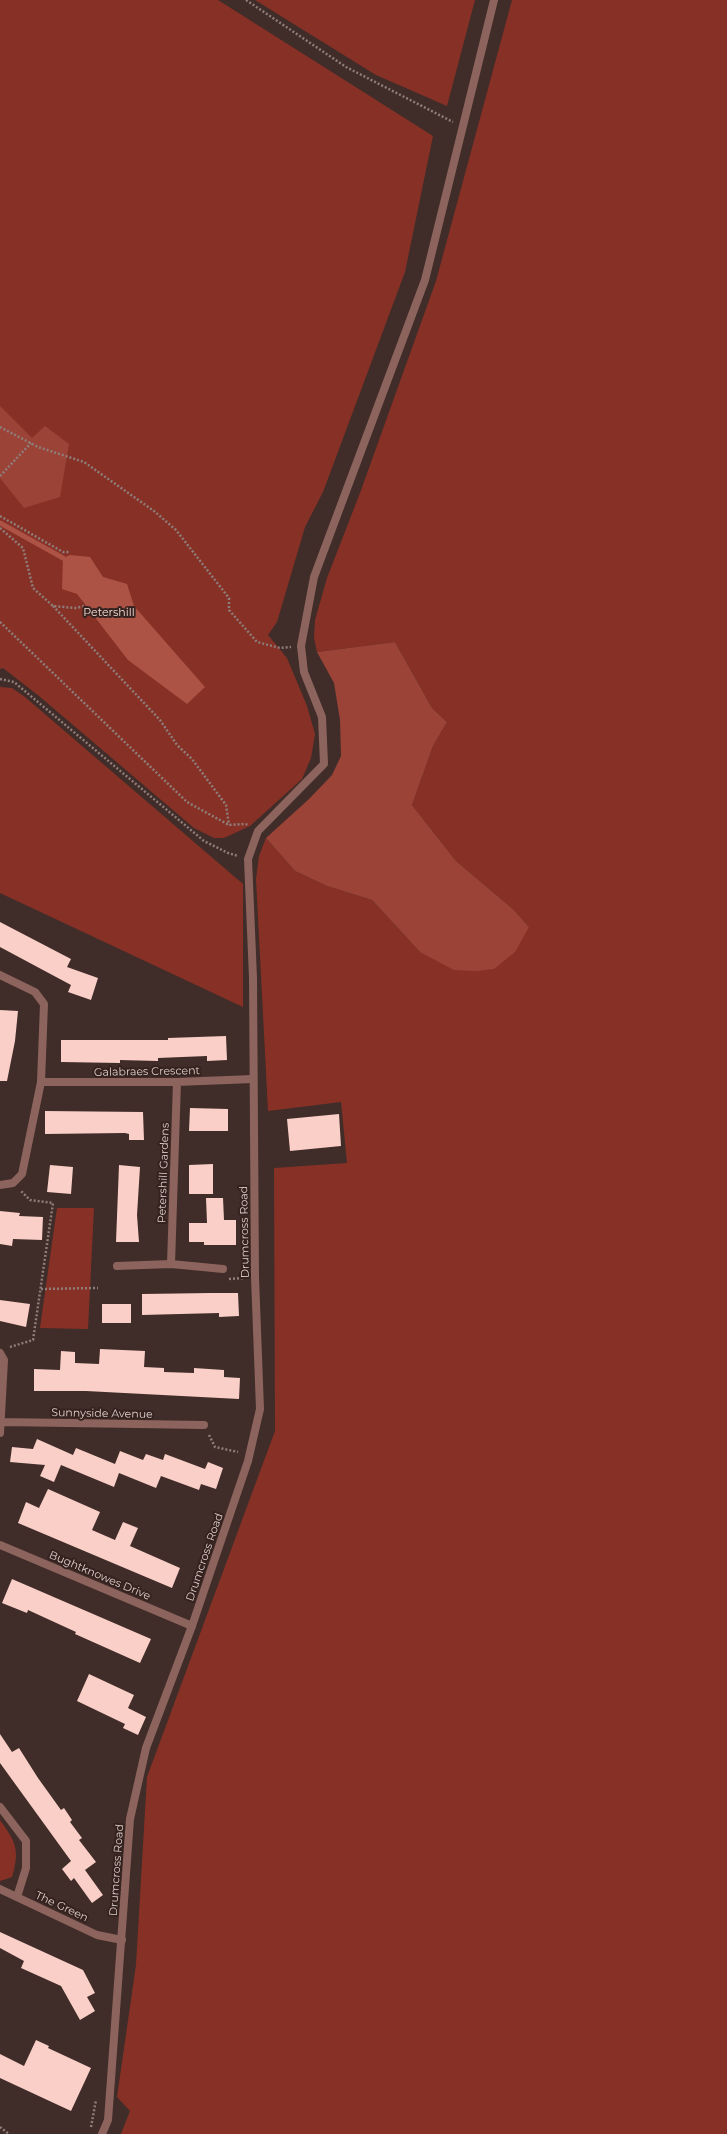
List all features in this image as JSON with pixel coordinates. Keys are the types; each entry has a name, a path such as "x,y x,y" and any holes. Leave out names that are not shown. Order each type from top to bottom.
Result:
{"street":[{"path":"248,859 258,831 324,764 322,717 304,672 301,646 314,577 425,280 494,0"},
{"name":"Drumcross Road","path":"102,2134 108,2120 130,1819 139,1775 146,1748 192,1626 250,1454 260,1409 255,1277 253,1079 254,978 248,859"},
{"path":"0,974 35,992 44,1004 41,1082 22,1174 13,1183 0,1185"},
{"name":"Galabraes Crescent","path":"41,1082 177,1082 253,1079"},
{"name":"Petershill Gardens","path":"171,1264 177,1082"},
{"path":"117,1266 171,1264 223,1269"},
{"path":"0,1433 4,1360 3,1351"},
{"name":"Sunnyside Avenue","path":"1,1422 204,1426"},
{"name":"Bughtknowes Drive","path":"0,1545 192,1626"},
{"path":"0,1807 26,1841 26,1868 17,1897"},
{"name":"The Green","path":"0,1889 97,1935 122,1940"}],"path":[{"path":"246,0 346,67 463,126"},
{"path":"0,427 59,455 84,462 154,511 176,530 229,598 229,610 243,628 257,642 280,648"},
{"path":"0,476 31,443"},
{"path":"0,516 64,552 70,552"},
{"path":"0,528 23,548 32,588 53,606 160,720 176,745 192,759 226,805 229,825"},
{"path":"53,606 75,608 86,606"},
{"path":"0,622 187,802 229,825 245,824 258,831"},
{"path":"0,678 14,682 204,841 228,854 248,859"},
{"path":"3,1351 33,1340 53,1203 30,1200 13,1183"},
{"path":"223,1269 227,1279 255,1277"},
{"path":"41,1289 98,1288"},
{"path":"204,1426 215,1447 250,1454"},
{"path":"0,2127 10,2134"}],"green space":[{"name":"Petershill","path":"0,0 218,0 433,136 405,272 323,492 305,527 277,622 268,635 287,658 307,706 315,734 311,758 302,779 250,826 224,838 214,838 194,828 39,696 3,668 0,669"},
{"path":"255,0 475,0 447,106 376,75"},
{"path":"512,0 727,0 727,2134 121,2134 130,2111 117,2097 136,1965 147,1777 275,1431 274,1168 347,1163 341,1102 268,1111 256,879 259,856 266,838 295,871 327,886 372,900 420,952 529,927 514,910 456,861 412,805 433,746 447,722 432,708 395,642 317,652 314,638 315,620 327,578 360,493 436,281"},
{"path":"0,687 12,688 25,697 243,884 243,1007 0,893"},
{"path":"57,1208 94,1208 88,1329 40,1328"},
{"path":"0,1820 13,1841 16,1860 12,1877 0,1881"}],"shaded area":[{"path":"0,406 32,438 45,426 69,444 60,497 24,508 0,478"},
{"path":"70,555 90,557 103,577 127,584 134,606 205,687 187,704 128,660 77,594 62,589 63,558"},
{"path":"395,642 432,708 447,722 433,746 412,805 456,861 514,910 529,927 515,952 494,969 477,971 454,970 420,952 372,900 327,886 295,871 266,838 309,799 332,775 341,756 340,720 334,683 317,652"}],"building":[{"path":"0,922 71,959 67,967 98,978 91,1000 68,992 71,985 0,947"},
{"path":"0,1010 18,1011 15,1041 7,1081 0,1081"},
{"path":"226,1036 227,1060 207,1061 207,1056 158,1058 158,1061 120,1060 120,1063 61,1062 61,1040 168,1040 168,1038"},
{"path":"190,1108 228,1109 228,1131 189,1131"},
{"path":"45,1111 143,1112 144,1140 129,1140 129,1134 125,1133 45,1134"},
{"path":"339,1114 341,1146 290,1151 287,1119"},
{"path":"213,1164 213,1194 189,1194 189,1165"},
{"path":"50,1165 73,1167 71,1194 47,1192"},
{"path":"119,1165 140,1167 137,1215 139,1242 116,1242"},
{"path":"206,1198 223,1198 224,1220 236,1220 236,1245 204,1245 204,1242 189,1242 189,1223 207,1223"},
{"path":"0,1211 20,1213 19,1216 43,1217 42,1240 13,1239 12,1246 0,1244"},
{"path":"238,1293 239,1316 219,1317 219,1313 142,1315 142,1294"},
{"path":"0,1300 30,1304 26,1327 0,1321"},
{"path":"102,1304 131,1304 131,1323 102,1323"},
{"path":"100,1349 145,1351 144,1367 164,1368 164,1372 194,1373 194,1368 224,1370 224,1377 240,1378 239,1399 86,1391 34,1391 34,1369 60,1370 61,1351 75,1352 75,1363 99,1364"},
{"path":"37,1439 73,1455 76,1448 115,1464 120,1451 143,1460 146,1454 163,1460 165,1454 205,1469 208,1462 223,1468 216,1489 201,1484 199,1490 161,1476 156,1488 119,1473 114,1487 61,1465 54,1482 40,1476 45,1465 10,1462 12,1447 33,1449"},
{"path":"48,1489 100,1512 92,1530 115,1540 123,1522 138,1528 130,1546 180,1568 172,1588 18,1523 26,1502 39,1508"},
{"path":"12,1579 151,1639 140,1663 75,1634 76,1632 28,1610 27,1613 2,1603"},
{"path":"89,1674 134,1695 128,1708 146,1717 138,1735 123,1728 125,1724 77,1701"},
{"path":"0,1734 12,1752 19,1748 61,1810 64,1808 72,1820 70,1822 82,1838 79,1840 96,1862 85,1870 103,1895 92,1903 74,1878 71,1881 62,1869 71,1861 0,1763"},
{"path":"0,1932 83,1970 95,1993 87,1997 95,2011 80,2020 61,1986 21,1968 24,1961 0,1948"},
{"path":"36,2040 49,2046 48,2048 91,2068 71,2111 0,2078 0,2054 24,2066"}],"waterway":[{"path":"0,523 63,558"}]}
